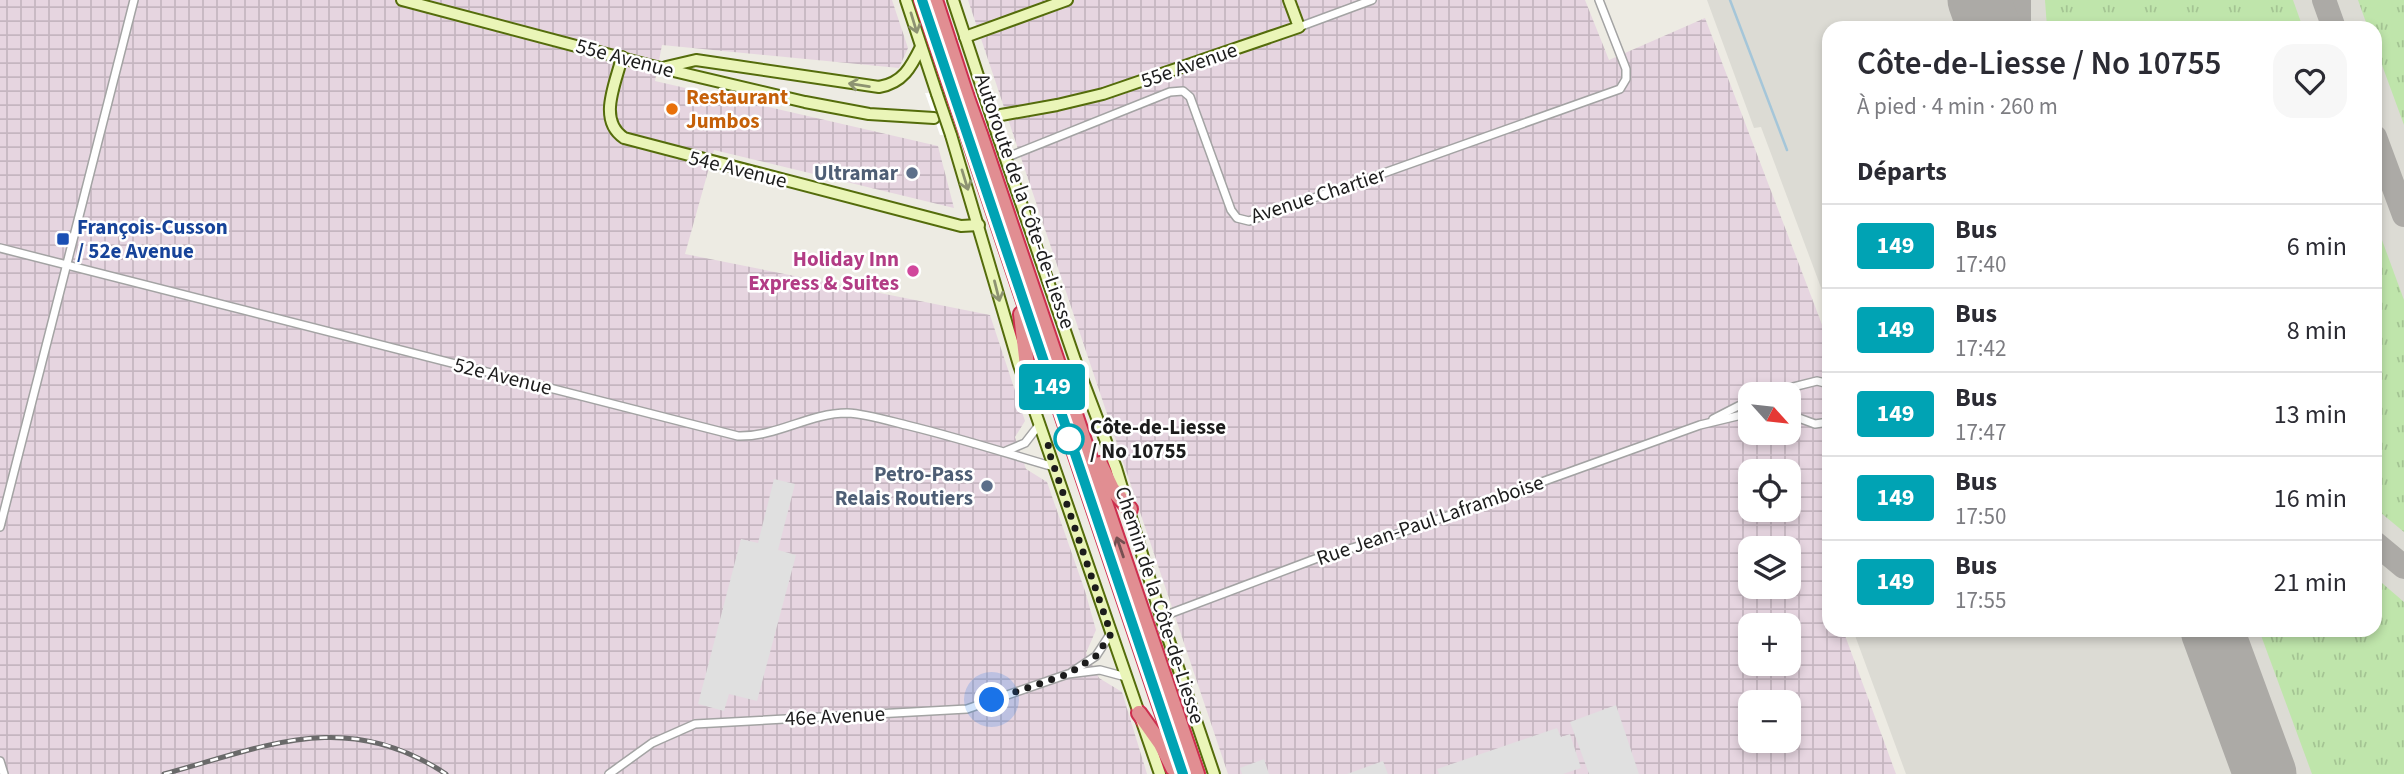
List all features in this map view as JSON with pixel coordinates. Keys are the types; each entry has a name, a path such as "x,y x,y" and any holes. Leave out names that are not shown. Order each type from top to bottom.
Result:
{"highway":[{"name":"Autoroute de la Côte-de-Liesse","path":"922,0 960,95 1076,417 1197,774"},
{"name":"Autoroute de la Côte-de-Liesse","path":"935,0 960,95"},
{"name":"Autoroute de la Côte-de-Liesse","path":"974,135 1016,281 1183,774"},
{"path":"1016,281 1031,401"},
{"path":"1076,417 1112,489 1129,509"},
{"path":"1139,713 1161,744 1176,774"}],"main road":[{"name":"55e Avenue","path":"402,0 661,68 829,107 869,114 934,118"},
{"path":"906,0 979,225 1011,342 1160,774"},
{"name":"Chemin de la Côte-de-Liesse","path":"953,0 1071,350 1129,509 1161,617 1214,774"},
{"path":"965,37 1067,0"},
{"path":"1289,0 1299,27"},
{"name":"55e Avenue","path":"1001,115 1057,105 1124,88 1299,27"},
{"path":"661,68 696,60 879,87 890,85 902,77 921,47"},
{"name":"54e Avenue","path":"622,57 609,115 613,129 624,138 961,226 979,225"}],"street":[{"path":"0,527 134,0"},
{"name":"55e Avenue","path":"1299,27 1372,0"},
{"name":"Avenue Chartier","path":"1005,158 1170,92 1183,91 1190,97 1231,210 1237,218 1249,221 1620,89 1626,79 1626,69 1599,0"},
{"name":"52e Avenue","path":"0,248 738,436 757,437 822,416 849,413 1006,451 1054,467"},
{"path":"1801,385 1822,382"},
{"name":"Rue Jean-Paul Laframboise","path":"1700,425 1738,406"},
{"name":"Rue Jean-Paul Laframboise","path":"1161,617 1306,563 1402,533 1700,425 1738,416"},
{"path":"1801,419 1815,424 1822,423"},
{"path":"1006,451 1025,443 1039,425"},
{"name":"46e Avenue","path":"1068,674 1096,656 1111,634"},
{"name":"46e Avenue","path":"609,774 652,743 695,724 967,709 1068,674 1100,670 1126,677"},
{"path":"0,761 4,774"}],"shaded area":[{"path":"0,0 892,0 908,48 899,68 662,45 655,81 938,146 954,208 714,150 685,254 990,315 1025,421 1015,437 1026,469 1047,482 1085,591 1096,630 1086,653 1099,678 1122,692 1147,774 0,774"},
{"path":"968,0 1585,0 1609,60 1705,18 1822,325 1822,637 1846,637 1896,774 1228,774"},
{"path":"1707,0 2404,0 2404,774 1906,774 1856,637 2382,637 2382,21 1822,21 1822,290 1761,127 1754,128"},
{"path":"774,479 795,484 778,550 796,555 757,701 729,694 724,711 698,704 741,539 758,543"},
{"path":"1616,705 1639,774 1589,774 1570,722"},
{"path":"1557,728 1561,737 1570,734 1581,768 1563,774 1439,774 1437,769"},
{"path":"1264,759 1269,774 1242,774 1240,768"},
{"path":"1383,761 1388,774 1347,774"}],"green space":[{"path":"2045,0 2293,0 2300,21 2046,21"},
{"path":"2358,0 2404,0 2404,125 2382,65 2382,21 2366,21"},
{"path":"2382,240 2404,300 2404,532 2382,514"},
{"path":"2382,583 2404,602 2404,774 2312,774 2262,637 2382,637"}],"pier":[{"path":"925,93 994,94 1007,132 940,135"}],"waterway":[{"path":"1730,0 1787,150"}],"taxiway":[{"path":"2019,0 2019,21"},
{"path":"2324,0 2332,21"},
{"path":"2382,156 2404,215"},
{"path":"2382,549 2404,567"}],"runway":[{"path":"1979,0 1986,21"},
{"path":"2215,637 2265,774"}],"railway":[{"path":"164,774 272,744 340,738 375,742 410,754 446,774"}],"bus line":[{"name":"149","path":"922,0 1183,774"}],"place":[{"name":"Restaurant Jumbos","path":"672,109"},
{"name":"Ultramar","path":"912,173"},
{"name":"François-Cusson / 52e Avenue","path":"63,239"},
{"name":"Holiday Inn Express & Suites","path":"913,271"},
{"name":"Côte-de-Liesse / No 10755","path":"1069,439"},
{"name":"Petro-Pass Relais Routiers","path":"987,486"}],"route":[{"path":"992,700 1068,674 1096,656 1111,634 1047,446 1069,439"}]}
